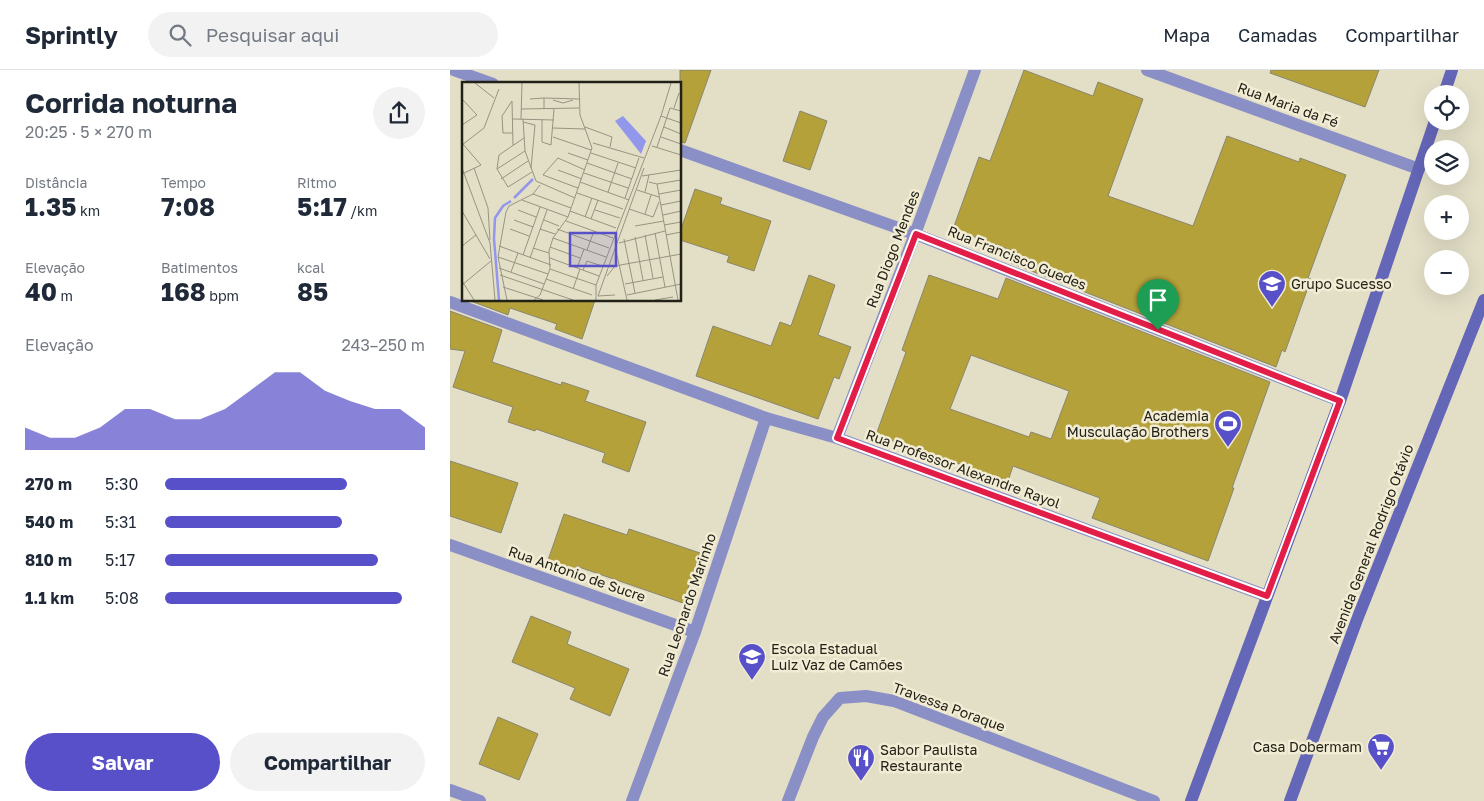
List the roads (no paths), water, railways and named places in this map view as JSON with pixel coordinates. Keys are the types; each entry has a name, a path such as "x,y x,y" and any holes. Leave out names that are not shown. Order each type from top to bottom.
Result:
{"main road":[{"path":"1447,85 1452,70"},
{"path":"1191,801 1340,401 1432,130"},
{"name":"Avenida General Rodrigo Otávio","path":"1290,801 1358,617 1484,300"}],"street":[{"path":"454,70 487,82"},
{"name":"Rua Diogo Mendes","path":"837,438 916,234 975,70"},
{"name":"Rua Maria da Fé","path":"1147,70 1418,168"},
{"name":"Rua Francisco Guedes","path":"681,150 916,234 1340,401"},
{"name":"Rua Professor Alexandre Rayol","path":"450,302 766,418 837,438 1267,596"},
{"name":"Rua Leonardo Marinho","path":"632,801 695,632 766,418"},
{"name":"Rua Antonio de Sucre","path":"450,545 695,632"},
{"name":"Travessa Poraque","path":"788,801 813,737 823,717 840,698 866,696 894,701 1154,801"},
{"path":"450,790 480,801"}],"place":[{"name":"Grupo Sucesso","path":"1272,308"},
{"name":"Academia Musculação Brothers","path":"1228,448"},
{"name":"Escola Estadual Luiz Vaz de Camões","path":"752,681"},
{"name":"Casa Dobermam","path":"1381,771"},
{"name":"Sabor Paulista Restaurante","path":"861,782"}]}
